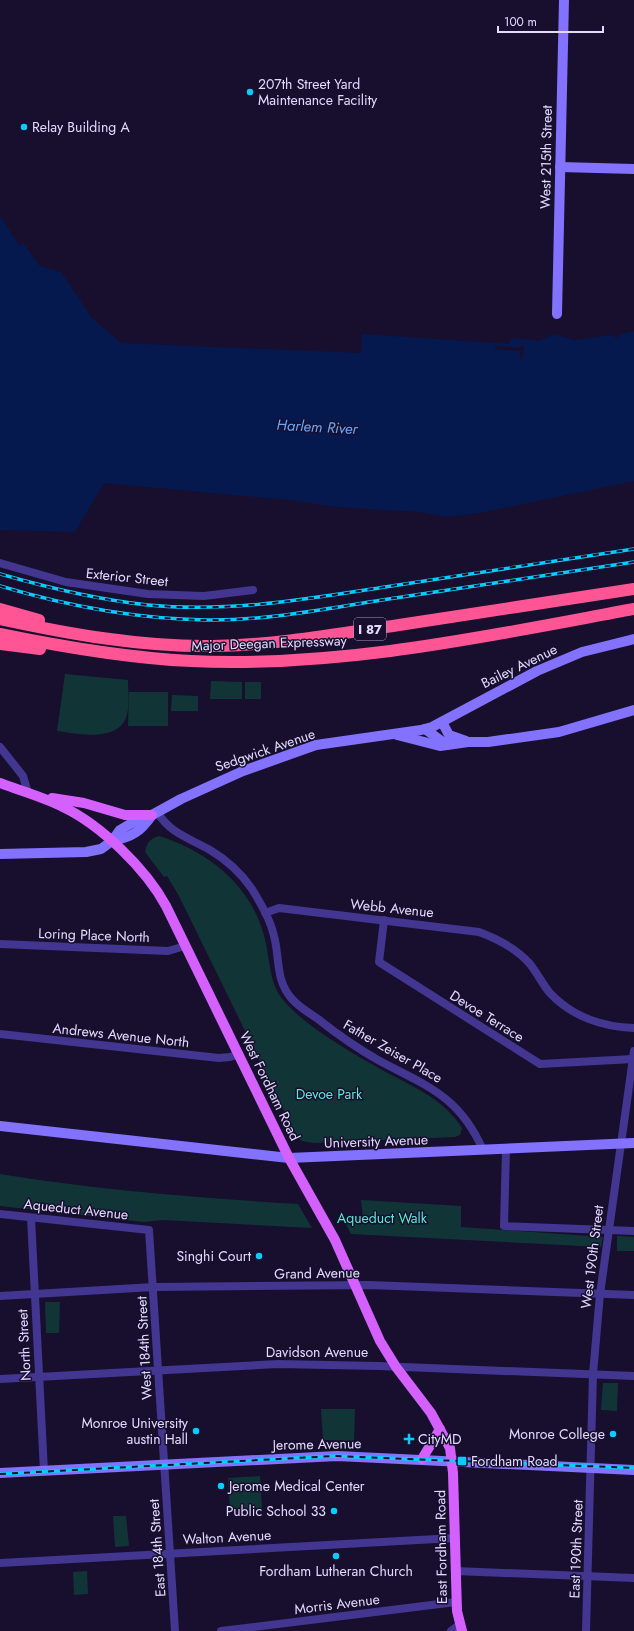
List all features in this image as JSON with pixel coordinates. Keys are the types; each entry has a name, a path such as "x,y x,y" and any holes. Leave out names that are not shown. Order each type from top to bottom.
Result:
{"highway":[{"name":"Major Deegan Expressway","path":"0,619 104,638 142,643 188,646 232,645 290,641 634,589"},
{"path":"0,609 104,638"},
{"name":"Major Deegan Expressway","path":"0,634 116,654 167,660 218,662 321,658 423,646 634,609"},
{"path":"0,644 47,650 116,654"}],"main road":[{"name":"West Fordham Road","path":"0,783 68,809 112,841 127,856 160,895 289,1158 335,1240 378,1336 396,1367 426,1406 440,1429 450,1448 453,1461"},
{"path":"30,794 84,803 125,815 154,814"},
{"path":"422,1459 440,1429"},
{"name":"East Fordham Road","path":"453,1461 457,1629"}],"street":[{"name":"West 215th Street","path":"557,314 564,0"},
{"path":"560,167 634,169"},
{"name":"Exterior Street","path":"0,563 66,582 148,594 204,596 253,590"},
{"name":"Bailey Avenue","path":"423,730 442,722 537,671 582,652 634,639"},
{"name":"Sedgwick Avenue","path":"395,734 412,740 447,746 468,742 488,742 559,732 634,710"},
{"name":"Sedgwick Avenue","path":"442,722 449,734 468,742"},
{"path":"423,730 447,746"},
{"name":"Sedgwick Avenue","path":"0,854 90,852 98,850 112,841 129,838 143,827 154,814 181,799 243,770 316,745 423,730"},
{"path":"0,747 22,776 30,794"},
{"path":"154,814 169,828 211,851 237,870 251,889 265,913"},
{"name":"Webb Avenue","path":"265,913 279,908 466,929 491,936 521,955 550,993 572,1011 603,1024 634,1028"},
{"name":"Father Zeiser Place","path":"265,913 274,935 280,980 292,999 354,1045 421,1081 443,1096 462,1115 471,1127 483,1150"},
{"name":"Devoe Terrace","path":"384,920 379,962 540,1064 633,1055"},
{"name":"Loring Place North","path":"0,944 168,951 185,946"},
{"name":"Andrews Avenue North","path":"0,1034 219,1058 239,1054"},
{"name":"West 190th Street","path":"592,1468 593,1374 600,1294 633,1055"},
{"name":"University Avenue","path":"0,1126 289,1158 634,1143"},
{"path":"506,1148 504,1226 634,1231"},
{"name":"Aqueduct Avenue","path":"0,1214 149,1230"},
{"name":"North Street","path":"31,1218 44,1471"},
{"name":"West 184th Street","path":"149,1230 165,1464"},
{"name":"Grand Avenue","path":"0,1296 154,1287 355,1286 634,1295"},
{"name":"Davidson Avenue","path":"0,1379 278,1364 634,1376"},
{"name":"Jerome Avenue","path":"0,1474 316,1456 422,1459 634,1470"},
{"name":"East 184th Street","path":"165,1464 175,1631"},
{"name":"East 190th Street","path":"586,1631 592,1468"},
{"name":"Walton Avenue","path":"0,1563 455,1538"},
{"path":"455,1570 634,1578"},
{"name":"Morris Avenue","path":"221,1631 456,1602"}],"green space":[{"path":"65,674 128,680 128,706 127,714 123,723 116,729 107,733 86,735 57,731"},
{"path":"211,681 242,682 242,699 210,699"},
{"path":"245,682 261,682 261,699 245,699"},
{"path":"129,692 168,692 168,726 128,726"},
{"path":"172,695 198,696 198,711 171,711"},
{"name":"Devoe Park","path":"159,836 178,843 212,862 228,875 241,889 252,906 260,924 266,944 273,981 279,995 293,1011 317,1030 344,1048 415,1087 436,1101 446,1109 462,1128 460,1135 455,1137 314,1143 302,1141 297,1137 179,896 167,876 164,877 145,852 149,842 153,838"},
{"name":"Aqueduct Walk","path":"0,1174 74,1185 149,1193 298,1204 312,1228 163,1220 144,1222 0,1206"},
{"name":"Aqueduct Walk","path":"361,1200 461,1206 461,1227 603,1237 601,1247 351,1234 342,1217 363,1219"},
{"path":"617,1236 634,1237 634,1251 617,1251"},
{"path":"45,1302 60,1302 59,1333 46,1333"},
{"path":"603,1383 618,1383 617,1411 601,1410"},
{"path":"321,1409 355,1409 354,1441 323,1440"},
{"path":"260,1476 262,1508 230,1510 228,1478"},
{"path":"113,1516 126,1516 129,1546 115,1547"},
{"path":"87,1571 88,1594 74,1595 73,1572"}],"water":[{"name":"Harlem River","path":"0,216 19,245 23,243 40,266 61,272 92,318 121,343 361,353 362,334 510,344 510,339 513,338 539,341 555,334 574,340 613,335 616,338 621,334 634,331 634,481 480,513 447,517 419,512 336,507 290,500 104,483 75,532 0,530"}],"pier":[{"path":"495,346 520,348 520,346 524,346 523,359 520,359 520,351 495,349"}],"railway":[{"path":"0,574 55,589 129,603 178,607 238,606 267,604 326,596 634,549"},
{"path":"0,586 51,600 128,614 180,619 228,620 294,614 634,562"},
{"path":"0,1474 334,1456 634,1468"}],"place":[{"name":"207th Street Yard Maintenance Facility","path":"250,92"},
{"name":"Relay Building A","path":"24,127"},
{"name":"Singhi Court","path":"259,1256"},
{"name":"Monroe University austin Hall","path":"196,1431"},
{"name":"Monroe College","path":"613,1434"},
{"name":"CityMD","path":"409,1439"},
{"name":"Fordham Road","path":"462,1461"},
{"name":"Jerome Medical Center","path":"221,1486"},
{"name":"Public School 33","path":"334,1511"},
{"name":"Fordham Lutheran Church","path":"336,1556"}]}
